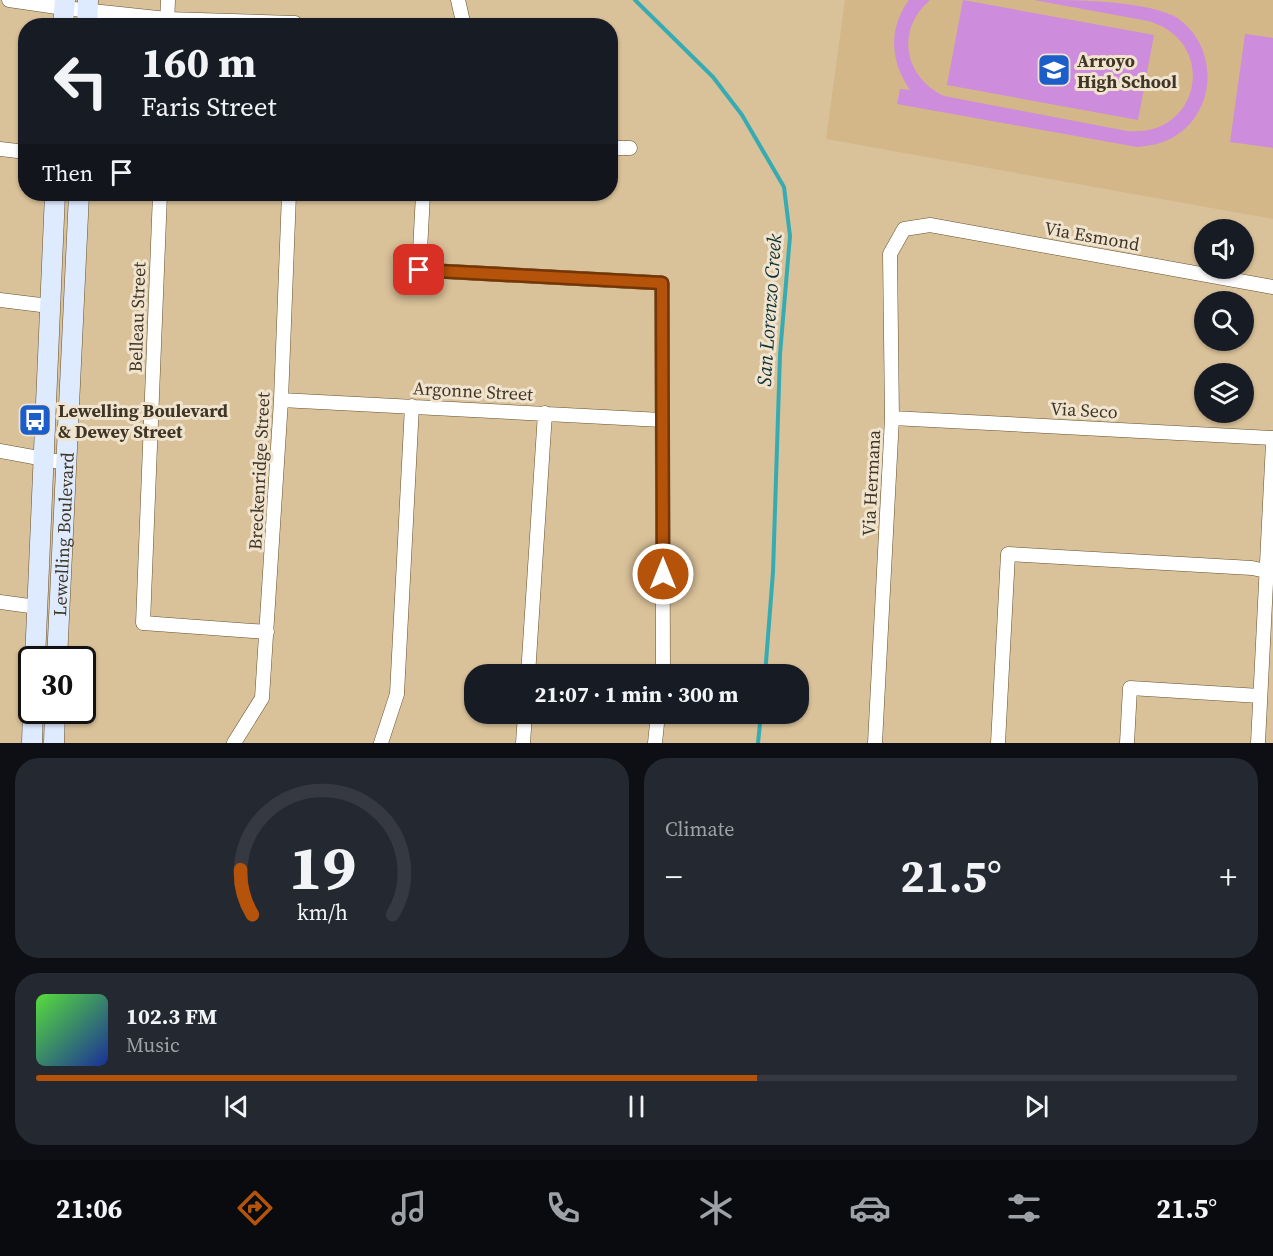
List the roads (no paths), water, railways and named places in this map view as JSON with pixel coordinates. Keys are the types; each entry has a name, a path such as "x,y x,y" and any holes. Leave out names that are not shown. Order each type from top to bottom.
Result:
{"main road":[{"name":"Lewelling Boulevard","path":"35,646 45,459 55,201"},
{"name":"Lewelling Boulevard","path":"58,646 79,201"},
{"path":"32,743 33,724"},
{"path":"54,743 55,724"}],"street":[{"path":"9,0 64,11 135,18"},
{"path":"167,18 168,0"},
{"path":"458,0 462,18"},
{"path":"618,148 630,148"},
{"path":"0,149 18,151"},
{"name":"Belleau Street","path":"160,201 143,622 267,632"},
{"name":"Breckenridge Street","path":"234,743 262,698 281,399 289,201"},
{"path":"423,201 419,270 662,283 664,664"},
{"name":"Via Esmond","path":"904,229 930,225 1273,287"},
{"name":"Via Hermana","path":"875,743 892,418 890,254 904,229"},
{"path":"0,300 49,306"},
{"name":"Argonne Street","path":"281,399 662,420"},
{"path":"381,743 397,694 412,406"},
{"path":"529,664 545,413"},
{"name":"Via Seco","path":"892,418 1273,438"},
{"path":"1258,743 1273,443"},
{"path":"0,451 66,463"},
{"path":"998,743 1008,554 1252,568 1266,571"},
{"path":"0,602 37,607"},
{"path":"1127,743 1130,688 1260,696"},
{"path":"523,743 524,724"},
{"path":"655,743 657,724"}],"waterway":[{"name":"San Lorenzo Creek","path":"635,0 713,77 742,115 784,187 790,236 780,354 773,572 766,664"},
{"name":"San Lorenzo Creek","path":"758,743 760,724"}],"place":[{"name":"Arroyo High School","path":"1054,70"},
{"name":"Lewelling Boulevard & Dewey Street","path":"35,420"}]}
